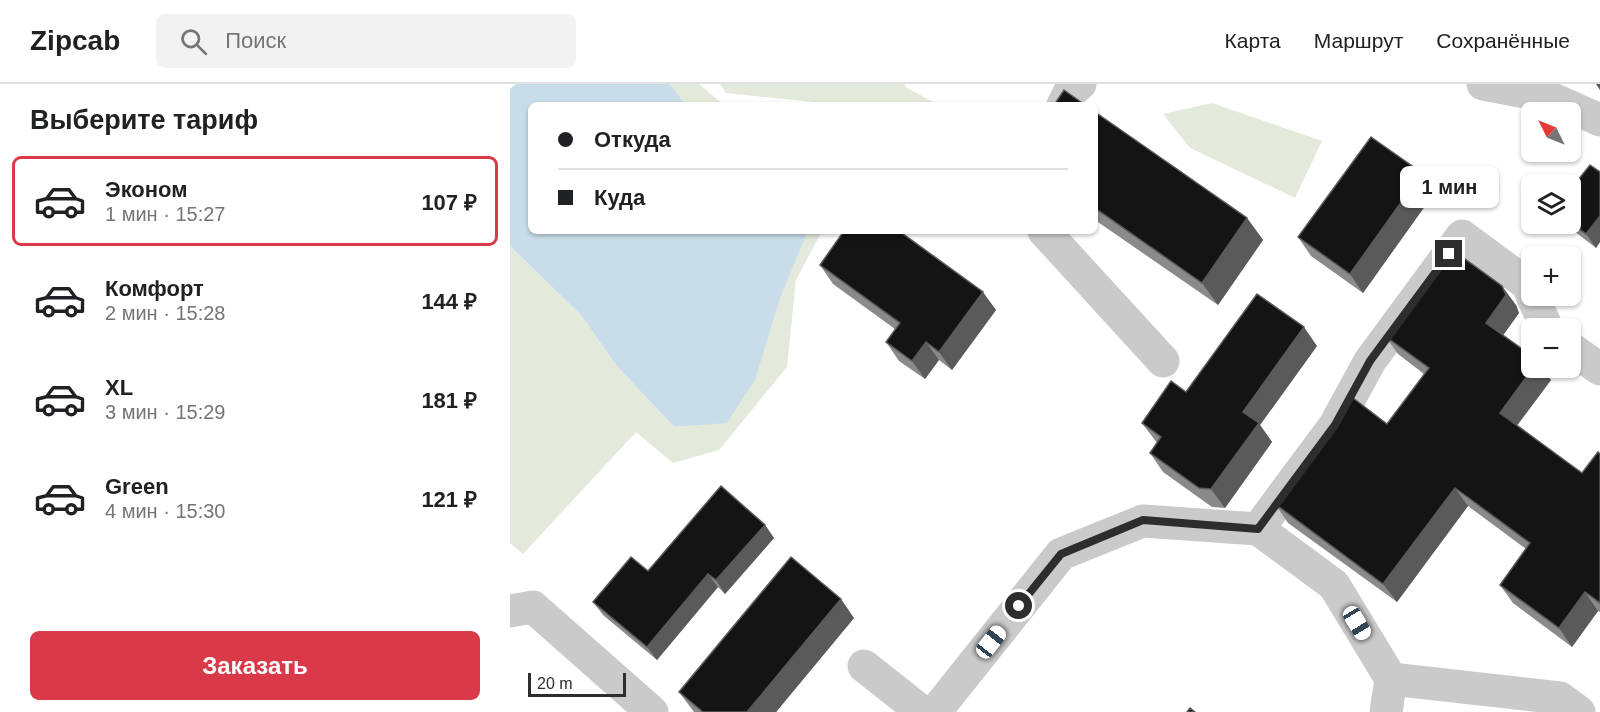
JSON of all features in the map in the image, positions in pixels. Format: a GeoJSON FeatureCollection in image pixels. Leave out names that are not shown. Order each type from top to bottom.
{"type":"FeatureCollection","features":[{"type":"Feature","properties":{"kind":"street"},"geometry":{"type":"LineString","coordinates":[[1064,102],[1069,93],[1080,84]]}},
{"type":"Feature","properties":{"kind":"street"},"geometry":{"type":"LineString","coordinates":[[1484,84],[1546,96],[1600,120]]}},
{"type":"Feature","properties":{"kind":"street"},"geometry":{"type":"LineString","coordinates":[[1047,234],[1162,361]]}},
{"type":"Feature","properties":{"kind":"street"},"geometry":{"type":"LineString","coordinates":[[1258,529],[1335,425],[1370,361],[1462,236],[1521,280]]}},
{"type":"Feature","properties":{"kind":"street"},"geometry":{"type":"LineString","coordinates":[[1581,356],[1600,369]]}},
{"type":"Feature","properties":{"kind":"street"},"geometry":{"type":"LineString","coordinates":[[935,712],[1061,554],[1143,520],[1258,529],[1334,585],[1391,679],[1386,712]]}},
{"type":"Feature","properties":{"kind":"street"},"geometry":{"type":"LineString","coordinates":[[510,611],[533,607],[652,712]]}},
{"type":"Feature","properties":{"kind":"street"},"geometry":{"type":"LineString","coordinates":[[864,666],[922,712]]}},
{"type":"Feature","properties":{"kind":"street"},"geometry":{"type":"LineString","coordinates":[[1391,679],[1560,698],[1579,712]]}},
{"type":"Feature","properties":{"kind":"green space"},"geometry":{"type":"Polygon","coordinates":[[[670,84],[699,84],[720,102],[684,102],[670,84]]]}},
{"type":"Feature","properties":{"kind":"green space"},"geometry":{"type":"Polygon","coordinates":[[[720,84],[904,84],[907,88],[933,102],[813,102],[726,93],[720,84]]]}},
{"type":"Feature","properties":{"kind":"green space"},"geometry":{"type":"Polygon","coordinates":[[[1212,103],[1322,141],[1295,198],[1190,148],[1163,114],[1212,103]]]}},
{"type":"Feature","properties":{"kind":"green space"},"geometry":{"type":"Polygon","coordinates":[[[807,234],[820,234],[796,280],[787,367],[719,450],[673,463],[636,432],[523,554],[510,543],[510,246],[581,315],[616,365],[674,427],[727,422],[807,234]]]}},
{"type":"Feature","properties":{"kind":"water"},"geometry":{"type":"Polygon","coordinates":[[[516,84],[670,84],[684,102],[528,102],[528,234],[807,234],[780,298],[755,380],[727,423],[674,427],[616,365],[581,315],[510,246],[510,89],[516,84]]]}},
{"type":"Feature","properties":{"kind":"building"},"geometry":{"type":"Polygon","coordinates":[[[1064,90],[1081,102],[1056,102],[1064,90]]]}},
{"type":"Feature","properties":{"kind":"building"},"geometry":{"type":"Polygon","coordinates":[[[1098,114],[1247,218],[1202,283],[1098,210],[1098,114]]]}},
{"type":"Feature","properties":{"kind":"building"},"geometry":{"type":"Polygon","coordinates":[[[1371,137],[1422,173],[1350,274],[1298,237],[1371,137]]]}},
{"type":"Feature","properties":{"kind":"building"},"geometry":{"type":"Polygon","coordinates":[[[1590,165],[1600,172],[1600,216],[1586,234],[1581,230],[1581,176],[1590,165]]]}},
{"type":"Feature","properties":{"kind":"building"},"geometry":{"type":"Polygon","coordinates":[[[842,234],[903,234],[983,292],[939,352],[926,342],[912,361],[886,342],[900,323],[820,265],[842,234]]]}},
{"type":"Feature","properties":{"kind":"building"},"geometry":{"type":"Polygon","coordinates":[[[1450,248],[1502,286],[1506,295],[1486,323],[1521,348],[1521,378],[1526,378],[1500,413],[1582,473],[1598,452],[1600,454],[1600,603],[1585,592],[1559,628],[1500,585],[1530,543],[1455,488],[1383,584],[1275,504],[1353,398],[1387,424],[1429,368],[1385,336],[1450,248]]]}},
{"type":"Feature","properties":{"kind":"building"},"geometry":{"type":"Polygon","coordinates":[[[1257,294],[1304,327],[1243,412],[1259,423],[1211,489],[1199,488],[1150,453],[1161,437],[1142,423],[1171,381],[1186,392],[1257,294]]]}},
{"type":"Feature","properties":{"kind":"building"},"geometry":{"type":"Polygon","coordinates":[[[721,486],[765,525],[716,580],[708,574],[647,647],[593,602],[631,557],[648,571],[721,486]]]}},
{"type":"Feature","properties":{"kind":"building"},"geometry":{"type":"Polygon","coordinates":[[[791,557],[841,599],[747,712],[703,712],[679,692],[791,557]]]}},
{"type":"Feature","properties":{"kind":"route"},"geometry":{"type":"LineString","coordinates":[[1019,606],[1061,554],[1143,520],[1258,529],[1335,425],[1370,361],[1449,254]]}}]}
